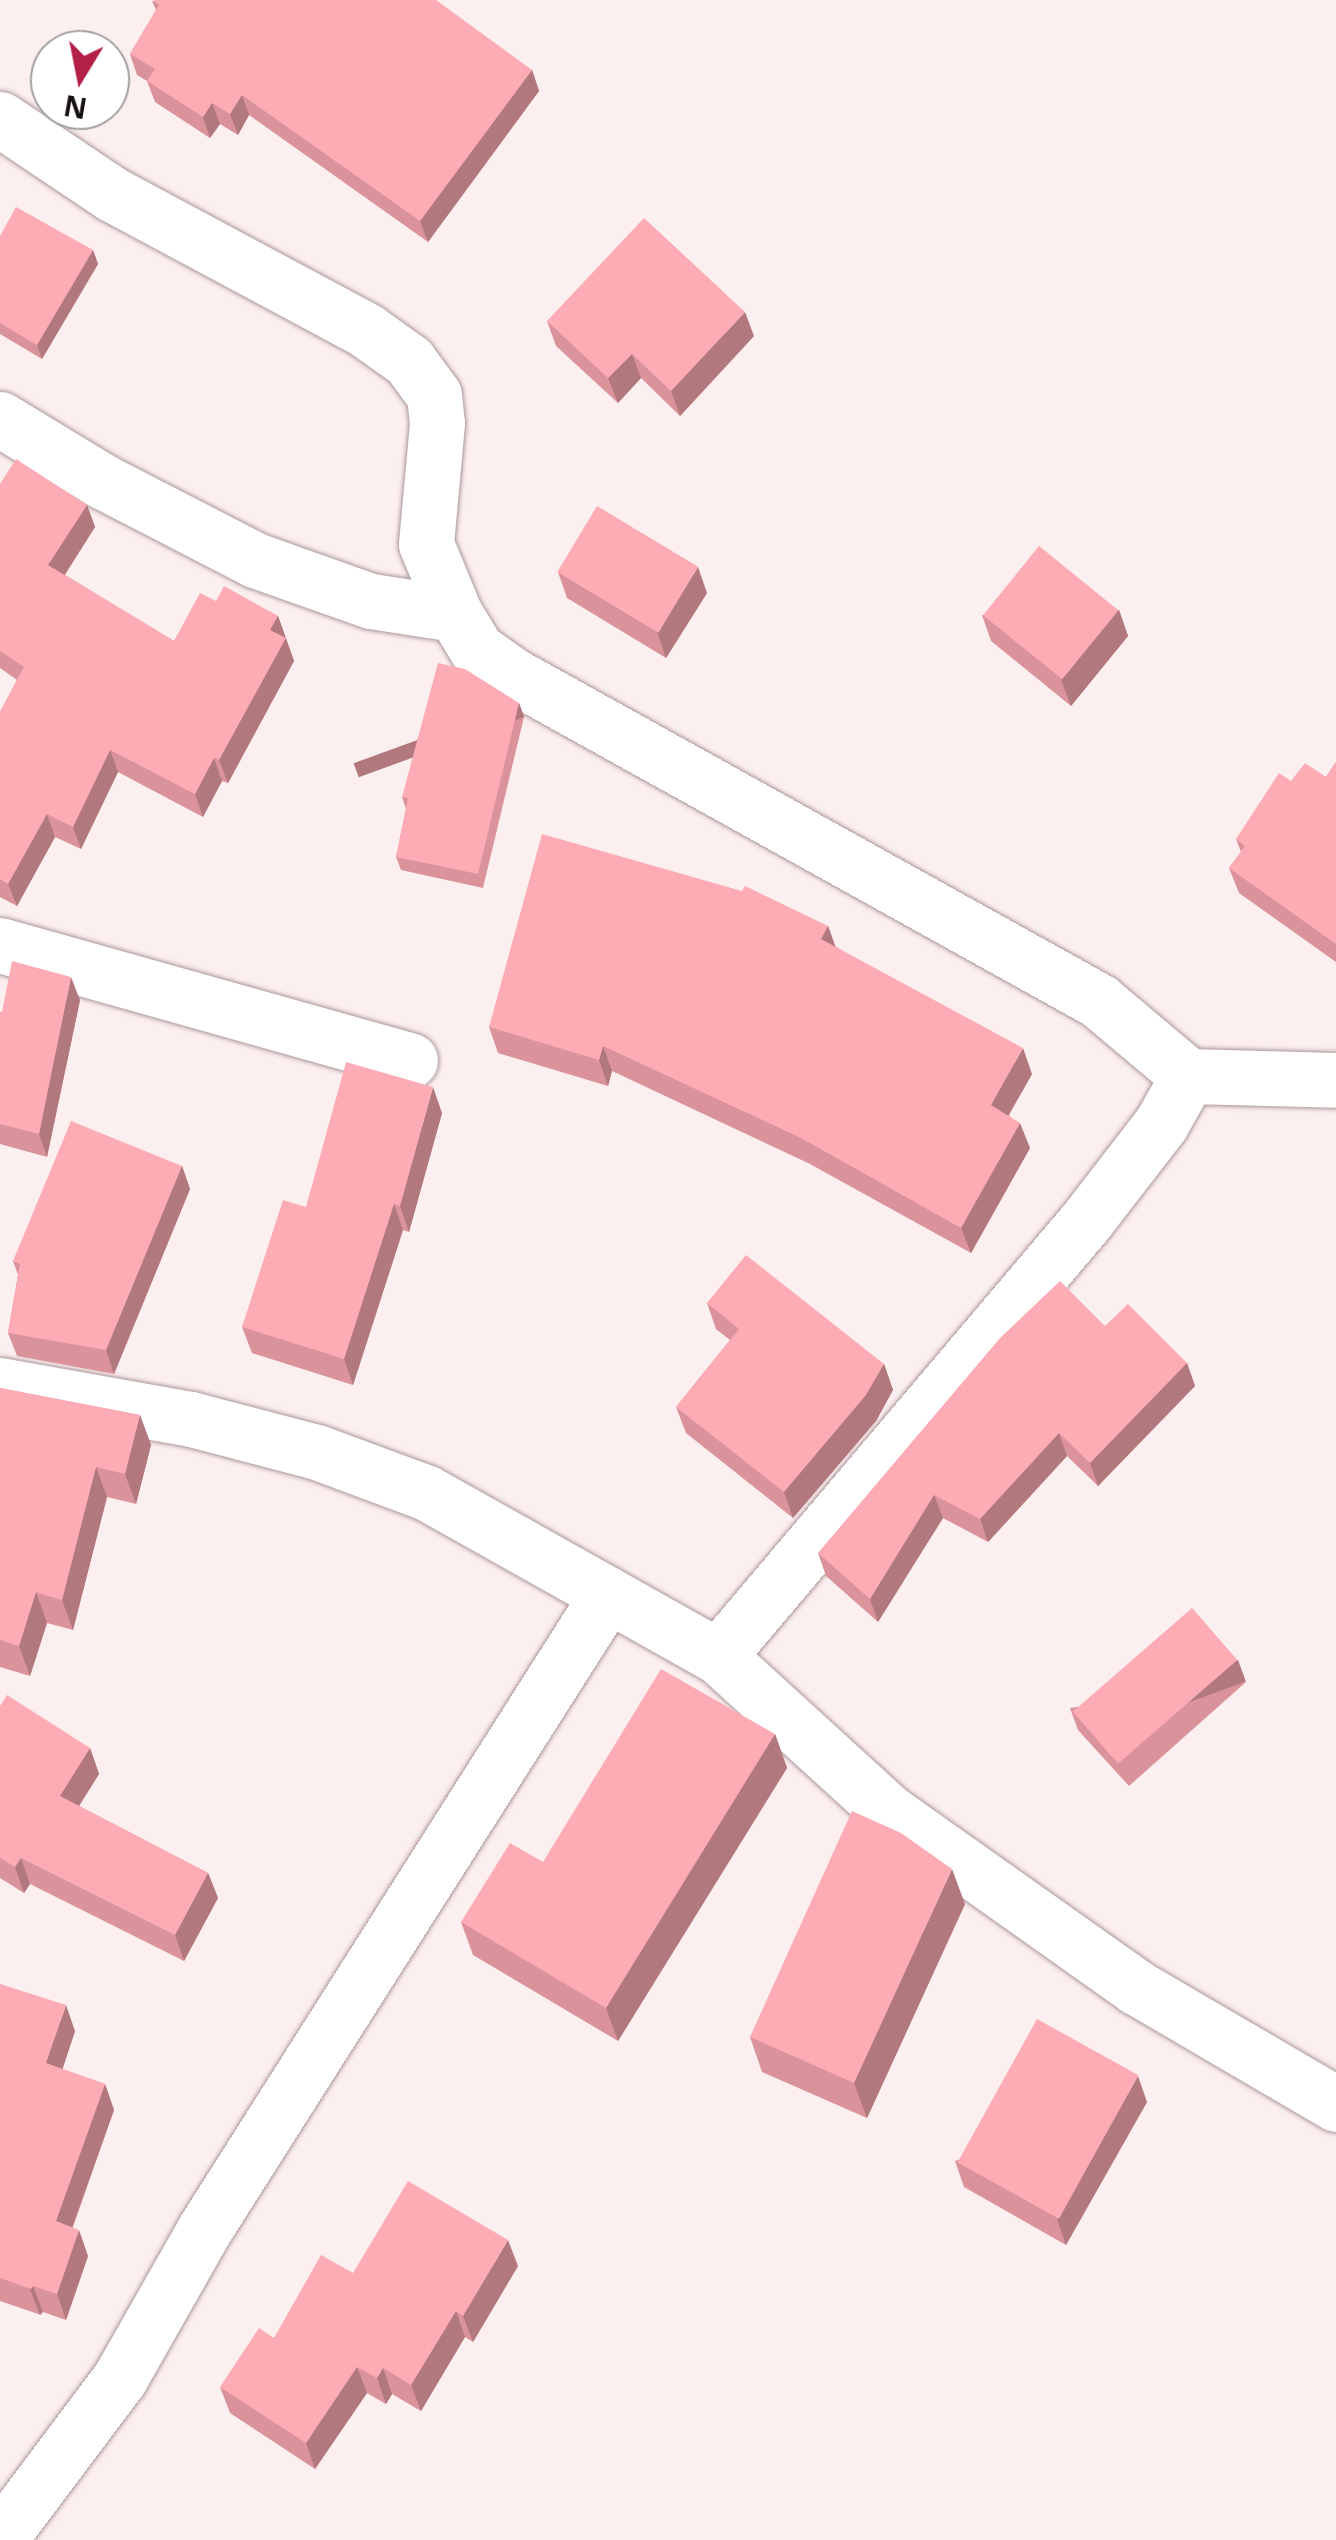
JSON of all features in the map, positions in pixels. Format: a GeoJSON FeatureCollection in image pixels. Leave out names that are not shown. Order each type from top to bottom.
{"type":"FeatureCollection","features":[{"type":"Feature","properties":{"kind":"street"},"geometry":{"type":"LineString","coordinates":[[0,119],[112,194],[367,331],[409,361],[434,395],[436,423],[426,544],[454,614],[477,650],[514,676],[1099,1002],[1188,1076],[1336,1080]]}},
{"type":"Feature","properties":{"kind":"street"},"geometry":{"type":"LineString","coordinates":[[0,419],[102,481],[255,560],[371,601],[454,614]]}},
{"type":"Feature","properties":{"kind":"street"},"geometry":{"type":"LineString","coordinates":[[0,945],[410,1060]]}},
{"type":"Feature","properties":{"kind":"street"},"geometry":{"type":"LineString","coordinates":[[718,1656],[1105,1197],[1161,1124],[1188,1076]]}},
{"type":"Feature","properties":{"kind":"street"},"geometry":{"type":"LineString","coordinates":[[0,1385],[191,1420],[317,1452],[427,1492],[718,1656],[889,1812],[1136,1987],[1336,2104]]}},
{"type":"Feature","properties":{"kind":"street"},"geometry":{"type":"LineString","coordinates":[[0,2538],[120,2378],[204,2230],[608,1594]]}},
{"type":"Feature","properties":{"kind":"building"},"geometry":{"type":"Polygon","coordinates":[[[153,0],[436,0],[532,70],[420,221],[242,95],[230,114],[212,103],[203,117],[147,81],[155,69],[130,54],[159,5],[153,0]]]}},
{"type":"Feature","properties":{"kind":"building"},"geometry":{"type":"Polygon","coordinates":[[[16,207],[93,250],[37,345],[0,323],[0,236],[16,207]]]}},
{"type":"Feature","properties":{"kind":"building"},"geometry":{"type":"Polygon","coordinates":[[[644,218],[745,312],[671,391],[632,354],[608,378],[547,321],[644,218]]]}},
{"type":"Feature","properties":{"kind":"building"},"geometry":{"type":"Polygon","coordinates":[[[16,459],[87,505],[48,565],[174,641],[200,593],[216,601],[224,586],[278,616],[270,630],[286,638],[219,760],[214,758],[195,794],[110,750],[73,827],[47,814],[8,884],[0,879],[0,712],[24,667],[0,651],[0,484],[16,459]]]}},
{"type":"Feature","properties":{"kind":"building"},"geometry":{"type":"Polygon","coordinates":[[[597,506],[698,567],[658,633],[557,572],[597,506]]]}},
{"type":"Feature","properties":{"kind":"building"},"geometry":{"type":"Polygon","coordinates":[[[1039,546],[1118,610],[1062,679],[983,615],[1039,546]]]}},
{"type":"Feature","properties":{"kind":"building"},"geometry":{"type":"Polygon","coordinates":[[[438,663],[465,669],[519,703],[478,874],[396,857],[408,798],[402,797],[438,663]]]}},
{"type":"Feature","properties":{"kind":"building"},"geometry":{"type":"Polygon","coordinates":[[[1336,762],[1336,944],[1229,868],[1245,846],[1236,839],[1279,773],[1291,781],[1305,763],[1326,777],[1336,762]]]}},
{"type":"Feature","properties":{"kind":"building"},"geometry":{"type":"Polygon","coordinates":[[[542,834],[742,891],[745,886],[828,926],[821,939],[1023,1048],[991,1105],[1020,1123],[961,1228],[801,1138],[603,1046],[599,1060],[489,1027],[542,834]]]}},
{"type":"Feature","properties":{"kind":"building"},"geometry":{"type":"Polygon","coordinates":[[[12,961],[71,977],[39,1134],[0,1124],[0,1012],[12,961]]]}},
{"type":"Feature","properties":{"kind":"building"},"geometry":{"type":"Polygon","coordinates":[[[346,1062],[433,1087],[400,1206],[394,1204],[344,1359],[242,1327],[283,1200],[306,1207],[346,1062]]]}},
{"type":"Feature","properties":{"kind":"building"},"geometry":{"type":"Polygon","coordinates":[[[71,1121],[182,1166],[106,1350],[8,1333],[20,1264],[13,1261],[71,1121]]]}},
{"type":"Feature","properties":{"kind":"building"},"geometry":{"type":"Polygon","coordinates":[[[746,1255],[884,1364],[866,1395],[784,1492],[676,1407],[739,1329],[707,1303],[746,1255]]]}},
{"type":"Feature","properties":{"kind":"building"},"geometry":{"type":"Polygon","coordinates":[[[1060,1281],[1105,1326],[1128,1304],[1187,1363],[1090,1463],[1059,1433],[980,1519],[934,1495],[870,1599],[818,1553],[1000,1338],[1060,1281]]]}},
{"type":"Feature","properties":{"kind":"building"},"geometry":{"type":"Polygon","coordinates":[[[0,1388],[140,1415],[125,1474],[96,1467],[62,1600],[36,1592],[19,1646],[0,1640],[0,1388]]]}},
{"type":"Feature","properties":{"kind":"building"},"geometry":{"type":"Polygon","coordinates":[[[1192,1608],[1237,1660],[1118,1764],[1073,1712],[1192,1608]]]}},
{"type":"Feature","properties":{"kind":"building"},"geometry":{"type":"Polygon","coordinates":[[[661,1669],[775,1734],[606,2008],[461,1922],[510,1843],[543,1862],[661,1669]]]}},
{"type":"Feature","properties":{"kind":"building"},"geometry":{"type":"Polygon","coordinates":[[[7,1695],[90,1748],[60,1796],[208,1873],[175,1935],[21,1858],[15,1867],[0,1858],[0,1706],[7,1695]]]}},
{"type":"Feature","properties":{"kind":"building"},"geometry":{"type":"Polygon","coordinates":[[[852,1811],[901,1833],[952,1869],[854,2083],[750,2037],[852,1811]]]}},
{"type":"Feature","properties":{"kind":"building"},"geometry":{"type":"Polygon","coordinates":[[[0,1984],[66,2005],[46,2063],[105,2084],[56,2221],[79,2230],[57,2294],[0,2278],[0,1984]]]}},
{"type":"Feature","properties":{"kind":"building"},"geometry":{"type":"Polygon","coordinates":[[[1037,2019],[1138,2075],[1059,2219],[957,2162],[1037,2019]]]}},
{"type":"Feature","properties":{"kind":"building"},"geometry":{"type":"Polygon","coordinates":[[[408,2181],[508,2240],[463,2316],[456,2311],[411,2385],[383,2368],[377,2378],[357,2367],[306,2443],[220,2387],[259,2328],[274,2338],[321,2255],[353,2273],[408,2181]]]}}]}
